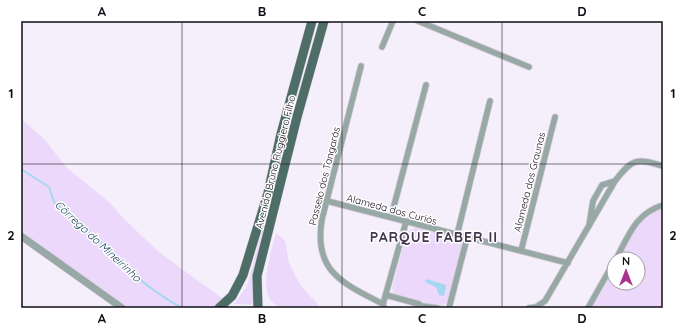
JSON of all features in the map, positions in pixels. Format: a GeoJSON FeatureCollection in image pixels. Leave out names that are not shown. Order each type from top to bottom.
{"type":"FeatureCollection","features":[{"type":"Feature","properties":{"kind":"main road","name":"Avenida Bruno Ruggiero Filho"},"geometry":{"type":"LineString","coordinates":[[219,308],[232,296],[240,282],[268,193],[281,134],[312,21]]}},
{"type":"Feature","properties":{"kind":"main road","name":"Avenida Bruno Ruggiero Filho"},"geometry":{"type":"LineString","coordinates":[[258,308],[258,276],[297,117],[324,22]]}},
{"type":"Feature","properties":{"kind":"main road"},"geometry":{"type":"LineString","coordinates":[[268,193],[279,195]]}},
{"type":"Feature","properties":{"kind":"street"},"geometry":{"type":"LineString","coordinates":[[382,47],[393,21]]}},
{"type":"Feature","properties":{"kind":"street"},"geometry":{"type":"LineString","coordinates":[[418,21],[529,67]]}},
{"type":"Feature","properties":{"kind":"street","name":"Passeio dos Tangarás"},"geometry":{"type":"LineString","coordinates":[[361,66],[319,237],[321,253],[327,266],[344,282],[384,306]]}},
{"type":"Feature","properties":{"kind":"street"},"geometry":{"type":"LineString","coordinates":[[392,217],[426,85]]}},
{"type":"Feature","properties":{"kind":"street"},"geometry":{"type":"LineString","coordinates":[[457,235],[490,101]]}},
{"type":"Feature","properties":{"kind":"street","name":"Alameda dos Graunas"},"geometry":{"type":"LineString","coordinates":[[521,251],[555,117]]}},
{"type":"Feature","properties":{"kind":"street"},"geometry":{"type":"LineString","coordinates":[[529,308],[536,307],[545,301],[589,228],[615,180],[627,165],[636,160],[644,160],[663,166]]}},
{"type":"Feature","properties":{"kind":"street"},"geometry":{"type":"LineString","coordinates":[[589,228],[593,201],[602,185],[615,180]]}},
{"type":"Feature","properties":{"kind":"street","name":"Alameda dos Curiós"},"geometry":{"type":"LineString","coordinates":[[327,201],[568,263]]}},
{"type":"Feature","properties":{"kind":"street"},"geometry":{"type":"LineString","coordinates":[[620,251],[637,221],[648,210],[663,205]]}},
{"type":"Feature","properties":{"kind":"street"},"geometry":{"type":"LineString","coordinates":[[384,306],[406,222]]}},
{"type":"Feature","properties":{"kind":"street"},"geometry":{"type":"LineString","coordinates":[[21,236],[122,308]]}},
{"type":"Feature","properties":{"kind":"street"},"geometry":{"type":"LineString","coordinates":[[449,308],[467,238]]}},
{"type":"Feature","properties":{"kind":"street"},"geometry":{"type":"LineString","coordinates":[[588,308],[606,276]]}},
{"type":"Feature","properties":{"kind":"street"},"geometry":{"type":"LineString","coordinates":[[386,295],[423,307],[437,308]]}},
{"type":"Feature","properties":{"kind":"shaded area"},"geometry":{"type":"Polygon","coordinates":[[[21,119],[44,139],[67,168],[110,203],[124,219],[160,253],[226,301],[219,308],[122,308],[21,236],[21,119]]]}},
{"type":"Feature","properties":{"kind":"shaded area"},"geometry":{"type":"Polygon","coordinates":[[[271,198],[273,198],[256,305],[234,304],[247,286],[271,198]]]}},
{"type":"Feature","properties":{"kind":"shaded area"},"geometry":{"type":"Polygon","coordinates":[[[663,208],[663,308],[592,308],[606,284],[606,291],[646,291],[646,251],[624,251],[642,222],[663,208]]]}},
{"type":"Feature","properties":{"kind":"shaded area"},"geometry":{"type":"Polygon","coordinates":[[[416,227],[457,238],[462,245],[448,302],[441,307],[394,296],[392,288],[407,232],[416,227]]]}},
{"type":"Feature","properties":{"kind":"shaded area"},"geometry":{"type":"Polygon","coordinates":[[[276,233],[285,241],[289,263],[297,279],[305,291],[317,303],[319,308],[288,308],[278,306],[271,301],[267,293],[266,283],[269,261],[276,233]]]}},
{"type":"Feature","properties":{"kind":"water"},"geometry":{"type":"Polygon","coordinates":[[[426,279],[446,285],[444,296],[439,295],[436,287],[425,282],[426,279]]]}},
{"type":"Feature","properties":{"kind":"waterway","name":"Córrego do Mineirinho"},"geometry":{"type":"LineString","coordinates":[[21,169],[49,187],[54,202],[109,251],[114,253],[123,266],[166,299],[182,308]]}},
{"type":"Feature","properties":{"kind":"district","name":"PARQUE FABER II"},"geometry":{"type":"Point","coordinates":[434,237]}}]}
